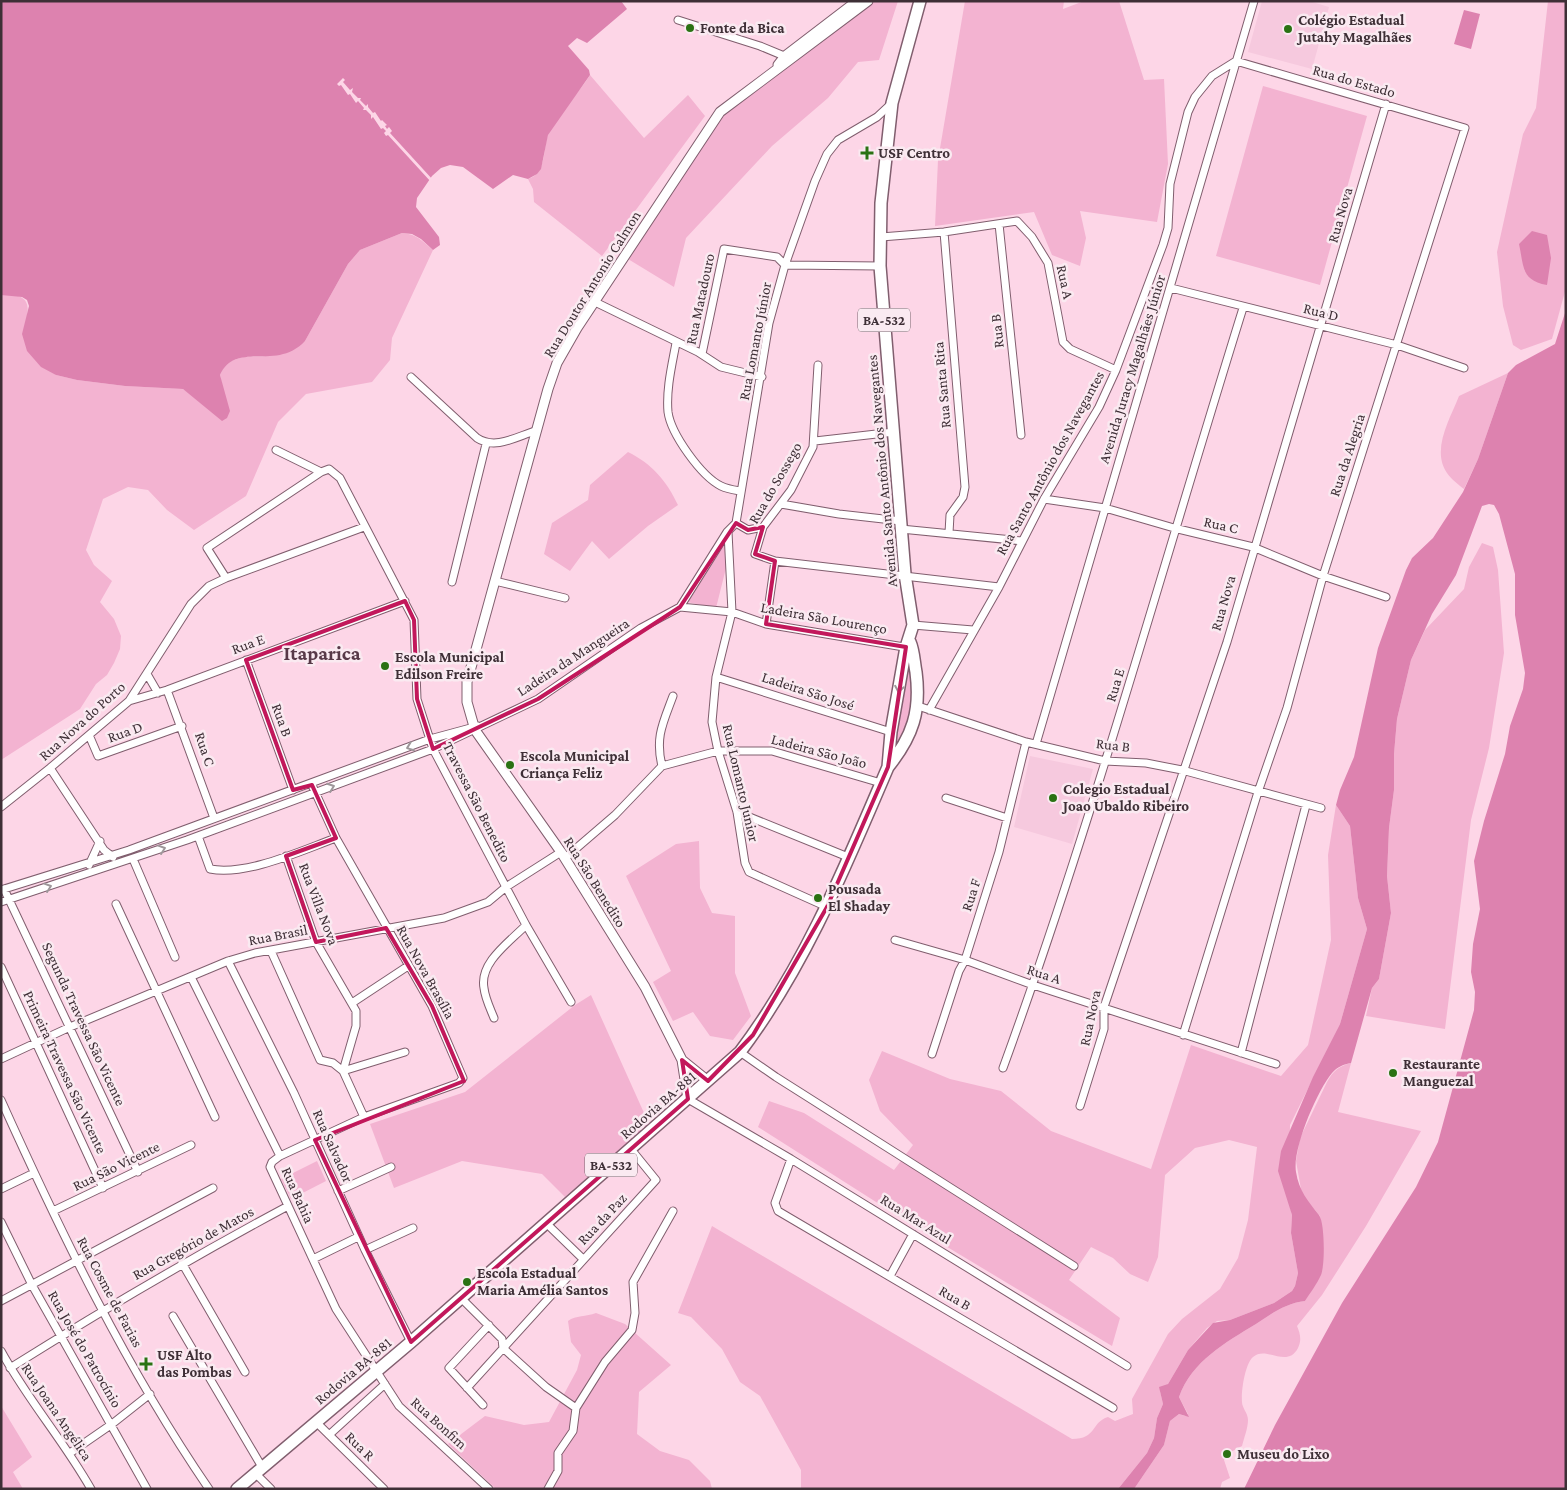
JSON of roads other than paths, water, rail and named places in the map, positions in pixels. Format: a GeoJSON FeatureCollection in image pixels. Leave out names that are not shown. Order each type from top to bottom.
{"type":"FeatureCollection","features":[{"type":"Feature","properties":{"kind":"main road","name":"Avenida Santo Antônio dos Navegantes"},"geometry":{"type":"LineString","coordinates":[[888,766],[891,732],[913,625],[905,574],[880,266],[881,203],[892,103],[920,1]]}},
{"type":"Feature","properties":{"kind":"main road","name":"Avenida Santo Antônio dos Navegantes"},"geometry":{"type":"LineString","coordinates":[[910,646],[918,706]]}},
{"type":"Feature","properties":{"kind":"main road","name":"BA-532"},"geometry":{"type":"LineString","coordinates":[[888,766],[905,742],[914,724],[918,706]]}},
{"type":"Feature","properties":{"kind":"main road","name":"Rodovia BA-881"},"geometry":{"type":"LineString","coordinates":[[237,1489],[411,1342],[740,1052],[780,993],[827,907],[888,766]]}},
{"type":"Feature","properties":{"kind":"street","name":"Rua Doutor Antonio Calmon"},"geometry":{"type":"LineString","coordinates":[[476,728],[467,702],[468,682],[535,431],[557,363],[594,302],[720,112],[773,71],[857,1]]}},
{"type":"Feature","properties":{"kind":"street","name":"Rua Doutor Antonio Calmon"},"geometry":{"type":"LineString","coordinates":[[789,58],[868,1]]}},
{"type":"Feature","properties":{"kind":"street","name":"Avenida Juracy Magalhães Júnior"},"geometry":{"type":"LineString","coordinates":[[1036,744],[1254,1]]}},
{"type":"Feature","properties":{"kind":"street"},"geometry":{"type":"LineString","coordinates":[[678,20],[789,58]]}},
{"type":"Feature","properties":{"kind":"street","name":"Rua do Estado"},"geometry":{"type":"LineString","coordinates":[[1236,61],[1465,128]]}},
{"type":"Feature","properties":{"kind":"street","name":"Rua Santo Antônio dos Navegantes"},"geometry":{"type":"LineString","coordinates":[[929,710],[999,587],[1044,499],[1099,407],[1116,370],[1165,236],[1170,184],[1186,118],[1195,97],[1212,76],[1236,61]]}},
{"type":"Feature","properties":{"kind":"street","name":"Rua Lomanto Júnior"},"geometry":{"type":"LineString","coordinates":[[736,523],[770,323],[785,265],[827,154],[838,140],[877,118],[892,103]]}},
{"type":"Feature","properties":{"kind":"street","name":"Rua Nova"},"geometry":{"type":"LineString","coordinates":[[1080,1106],[1104,1029],[1104,1007],[1182,770],[1227,642],[1254,547],[1322,327],[1386,104]]}},
{"type":"Feature","properties":{"kind":"street","name":"Rua da Alegria"},"geometry":{"type":"LineString","coordinates":[[1258,792],[1287,708],[1323,576],[1465,128]]}},
{"type":"Feature","properties":{"kind":"street","name":"Rua A"},"geometry":{"type":"LineString","coordinates":[[881,237],[944,232],[1017,220],[1032,237],[1050,270],[1063,342],[1070,349],[1116,370]]}},
{"type":"Feature","properties":{"kind":"street","name":"Rua B"},"geometry":{"type":"LineString","coordinates":[[998,224],[1021,435]]}},
{"type":"Feature","properties":{"kind":"street","name":"Rua Santa Rita"},"geometry":{"type":"LineString","coordinates":[[944,232],[965,487],[962,497],[950,515],[949,533]]}},
{"type":"Feature","properties":{"kind":"street","name":"Rua Matadouro"},"geometry":{"type":"LineString","coordinates":[[702,354],[724,249],[777,257],[785,265]]}},
{"type":"Feature","properties":{"kind":"street"},"geometry":{"type":"LineString","coordinates":[[785,265],[880,266]]}},
{"type":"Feature","properties":{"kind":"street","name":"Rua D"},"geometry":{"type":"LineString","coordinates":[[1171,288],[1243,308],[1397,345],[1464,368]]}},
{"type":"Feature","properties":{"kind":"street"},"geometry":{"type":"LineString","coordinates":[[594,302],[702,354],[725,368],[762,377]]}},
{"type":"Feature","properties":{"kind":"street","name":"Rua E"},"geometry":{"type":"LineString","coordinates":[[1003,1068],[1033,985],[1131,683],[1174,528],[1243,308]]}},
{"type":"Feature","properties":{"kind":"street"},"geometry":{"type":"LineString","coordinates":[[676,343],[669,386],[668,412],[672,428],[706,474],[721,486],[740,491]]}},
{"type":"Feature","properties":{"kind":"street","name":"Rua do Sossego"},"geometry":{"type":"LineString","coordinates":[[775,561],[755,554],[763,527],[781,504],[804,467],[815,441],[818,365]]}},
{"type":"Feature","properties":{"kind":"street"},"geometry":{"type":"LineString","coordinates":[[411,377],[477,438],[486,444],[500,443],[535,431]]}},
{"type":"Feature","properties":{"kind":"street"},"geometry":{"type":"LineString","coordinates":[[815,441],[894,432]]}},
{"type":"Feature","properties":{"kind":"street"},"geometry":{"type":"LineString","coordinates":[[452,582],[486,444]]}},
{"type":"Feature","properties":{"kind":"street","name":"Travessa São Benedito"},"geometry":{"type":"LineString","coordinates":[[276,450],[321,472],[329,469],[340,478],[414,620],[417,699],[433,749],[526,925],[571,1002]]}},
{"type":"Feature","properties":{"kind":"street"},"geometry":{"type":"LineString","coordinates":[[226,578],[207,548],[321,472]]}},
{"type":"Feature","properties":{"kind":"street","name":"Rua C"},"geometry":{"type":"LineString","coordinates":[[1044,499],[1105,508],[1174,528],[1254,547],[1323,576],[1386,597]]}},
{"type":"Feature","properties":{"kind":"street"},"geometry":{"type":"LineString","coordinates":[[781,504],[949,533],[1022,541]]}},
{"type":"Feature","properties":{"kind":"street"},"geometry":{"type":"LineString","coordinates":[[680,607],[728,532],[736,523],[748,530],[763,527]]}},
{"type":"Feature","properties":{"kind":"street","name":"Rua Nova do Porto"},"geometry":{"type":"LineString","coordinates":[[1,807],[129,701],[148,674],[170,634],[191,604],[209,586],[364,527]]}},
{"type":"Feature","properties":{"kind":"street","name":"Rua Lomanto Junior"},"geometry":{"type":"LineString","coordinates":[[728,532],[732,612],[716,677],[712,722],[718,751],[737,812],[745,863],[749,872],[827,907]]}},
{"type":"Feature","properties":{"kind":"street"},"geometry":{"type":"LineString","coordinates":[[766,624],[775,561],[905,574],[999,587]]}},
{"type":"Feature","properties":{"kind":"street"},"geometry":{"type":"LineString","coordinates":[[495,581],[565,598]]}},
{"type":"Feature","properties":{"kind":"street","name":"Rua E"},"geometry":{"type":"LineString","coordinates":[[129,701],[168,690],[405,601]]}},
{"type":"Feature","properties":{"kind":"street","name":"Ladeira São Lourenço"},"geometry":{"type":"LineString","coordinates":[[680,607],[732,612],[766,624],[910,646]]}},
{"type":"Feature","properties":{"kind":"street","name":"Ladeira da Mangueira"},"geometry":{"type":"LineString","coordinates":[[476,728],[538,699],[641,628],[680,607]]}},
{"type":"Feature","properties":{"kind":"street"},"geometry":{"type":"LineString","coordinates":[[913,625],[973,630]]}},
{"type":"Feature","properties":{"kind":"street","name":"Rua B"},"geometry":{"type":"LineString","coordinates":[[246,660],[293,790]]}},
{"type":"Feature","properties":{"kind":"street"},"geometry":{"type":"LineString","coordinates":[[148,674],[158,693]]}},
{"type":"Feature","properties":{"kind":"street","name":"Ladeira São José"},"geometry":{"type":"LineString","coordinates":[[716,677],[891,732]]}},
{"type":"Feature","properties":{"kind":"street","name":"Rua C"},"geometry":{"type":"LineString","coordinates":[[168,690],[214,818]]}},
{"type":"Feature","properties":{"kind":"street"},"geometry":{"type":"LineString","coordinates":[[662,766],[658,751],[659,733],[673,696]]}},
{"type":"Feature","properties":{"kind":"street","name":"Rua B"},"geometry":{"type":"LineString","coordinates":[[918,706],[1026,742],[1105,761],[1146,763],[1182,770],[1321,808]]}},
{"type":"Feature","properties":{"kind":"street","name":"Rua D"},"geometry":{"type":"LineString","coordinates":[[89,735],[98,756],[182,726]]}},
{"type":"Feature","properties":{"kind":"street"},"geometry":{"type":"LineString","coordinates":[[2,889],[112,856],[430,739],[476,728]]}},
{"type":"Feature","properties":{"kind":"street"},"geometry":{"type":"LineString","coordinates":[[5,901],[133,859],[253,816],[433,749],[476,728]]}},
{"type":"Feature","properties":{"kind":"street","name":"Rua São Benedito"},"geometry":{"type":"LineString","coordinates":[[476,728],[563,855],[645,987],[682,1060],[688,1099]]}},
{"type":"Feature","properties":{"kind":"street","name":"Rua F"},"geometry":{"type":"LineString","coordinates":[[932,1054],[959,971],[965,960],[999,852],[1026,742]]}},
{"type":"Feature","properties":{"kind":"street","name":"Ladeira São João"},"geometry":{"type":"LineString","coordinates":[[662,766],[718,751],[772,751],[882,783]]}},
{"type":"Feature","properties":{"kind":"street","name":"Rua Brasil"},"geometry":{"type":"LineString","coordinates":[[1,1059],[70,1027],[228,960],[255,953],[444,918],[470,910],[488,902],[506,887],[563,855],[615,815],[662,766]]}},
{"type":"Feature","properties":{"kind":"street"},"geometry":{"type":"LineString","coordinates":[[50,768],[104,850],[112,856],[115,864]]}},
{"type":"Feature","properties":{"kind":"street","name":"Rua Nova Brasília"},"geometry":{"type":"LineString","coordinates":[[280,1156],[364,1117],[459,1083],[463,1078],[432,1006],[336,838],[312,784]]}},
{"type":"Feature","properties":{"kind":"street"},"geometry":{"type":"LineString","coordinates":[[1183,1035],[1258,792]]}},
{"type":"Feature","properties":{"kind":"street"},"geometry":{"type":"LineString","coordinates":[[946,798],[1007,818]]}},
{"type":"Feature","properties":{"kind":"street"},"geometry":{"type":"LineString","coordinates":[[1241,1053],[1306,805]]}},
{"type":"Feature","properties":{"kind":"street"},"geometry":{"type":"LineString","coordinates":[[249,806],[253,816]]}},
{"type":"Feature","properties":{"kind":"street"},"geometry":{"type":"LineString","coordinates":[[737,812],[848,857]]}},
{"type":"Feature","properties":{"kind":"street"},"geometry":{"type":"LineString","coordinates":[[183,830],[187,840]]}},
{"type":"Feature","properties":{"kind":"street"},"geometry":{"type":"LineString","coordinates":[[198,836],[210,869],[231,871],[286,856],[336,838]]}},
{"type":"Feature","properties":{"kind":"street"},"geometry":{"type":"LineString","coordinates":[[91,872],[88,863],[100,842]]}},
{"type":"Feature","properties":{"kind":"street","name":"Rua Villa Nova"},"geometry":{"type":"LineString","coordinates":[[286,856],[316,942],[356,1011],[356,1026],[343,1071]]}},
{"type":"Feature","properties":{"kind":"street"},"geometry":{"type":"LineString","coordinates":[[133,859],[175,956]]}},
{"type":"Feature","properties":{"kind":"street","name":"Segunda Travessa São Vicente"},"geometry":{"type":"LineString","coordinates":[[2,889],[5,901],[70,1027],[138,1172]]}},
{"type":"Feature","properties":{"kind":"street"},"geometry":{"type":"LineString","coordinates":[[116,904],[155,992],[215,1117]]}},
{"type":"Feature","properties":{"kind":"street"},"geometry":{"type":"LineString","coordinates":[[494,1018],[484,988],[485,973],[489,963],[526,925]]}},
{"type":"Feature","properties":{"kind":"street","name":"Rua A"},"geometry":{"type":"LineString","coordinates":[[895,940],[965,960],[1033,985],[1276,1064]]}},
{"type":"Feature","properties":{"kind":"street"},"geometry":{"type":"LineString","coordinates":[[271,951],[320,1060],[333,1063],[343,1071],[364,1117]]}},
{"type":"Feature","properties":{"kind":"street","name":"Rua Salvador"},"geometry":{"type":"LineString","coordinates":[[228,960],[315,1140],[364,1250],[411,1342]]}},
{"type":"Feature","properties":{"kind":"street"},"geometry":{"type":"LineString","coordinates":[[352,1003],[408,966]]}},
{"type":"Feature","properties":{"kind":"street","name":"Primeira Travessa São Vicente"},"geometry":{"type":"LineString","coordinates":[[1,967],[103,1188]]}},
{"type":"Feature","properties":{"kind":"street","name":"Rua Bahia"},"geometry":{"type":"LineString","coordinates":[[191,977],[280,1156],[272,1162],[270,1167],[336,1309],[378,1370]]}},
{"type":"Feature","properties":{"kind":"street"},"geometry":{"type":"LineString","coordinates":[[343,1071],[405,1052]]}},
{"type":"Feature","properties":{"kind":"street"},"geometry":{"type":"LineString","coordinates":[[740,1052],[776,1078],[1074,1266]]}},
{"type":"Feature","properties":{"kind":"street","name":"Rua São Benedito"},"geometry":{"type":"LineString","coordinates":[[682,1060],[708,1081]]}},
{"type":"Feature","properties":{"kind":"street","name":"Rua Mar Azul"},"geometry":{"type":"LineString","coordinates":[[688,1099],[791,1158],[1127,1366]]}},
{"type":"Feature","properties":{"kind":"street","name":"Rua Cosme de Farias"},"geometry":{"type":"LineString","coordinates":[[1,1100],[34,1173],[102,1310],[182,1449],[209,1489]]}},
{"type":"Feature","properties":{"kind":"street","name":"Rua São Vicente"},"geometry":{"type":"LineString","coordinates":[[53,1211],[191,1145]]}},
{"type":"Feature","properties":{"kind":"street","name":"Rua da Paz"},"geometry":{"type":"LineString","coordinates":[[467,1388],[656,1180],[630,1148]]}},
{"type":"Feature","properties":{"kind":"street","name":"Rua B"},"geometry":{"type":"LineString","coordinates":[[791,1158],[775,1203],[776,1208],[782,1214],[1113,1408]]}},
{"type":"Feature","properties":{"kind":"street"},"geometry":{"type":"LineString","coordinates":[[338,1191],[391,1167]]}},
{"type":"Feature","properties":{"kind":"street"},"geometry":{"type":"LineString","coordinates":[[1,1189],[34,1173]]}},
{"type":"Feature","properties":{"kind":"street"},"geometry":{"type":"LineString","coordinates":[[1,1301],[213,1188]]}},
{"type":"Feature","properties":{"kind":"street","name":"Rua Gregório de Matos"},"geometry":{"type":"LineString","coordinates":[[10,1368],[102,1310],[182,1263],[288,1206]]}},
{"type":"Feature","properties":{"kind":"street"},"geometry":{"type":"LineString","coordinates":[[548,1489],[558,1471],[558,1453],[573,1431],[576,1408],[604,1362],[632,1330],[635,1313],[633,1282],[673,1211]]}},
{"type":"Feature","properties":{"kind":"street","name":"Rua José do Patrocínio"},"geometry":{"type":"LineString","coordinates":[[1,1222],[60,1336],[148,1489]]}},
{"type":"Feature","properties":{"kind":"street"},"geometry":{"type":"LineString","coordinates":[[546,1223],[583,1259]]}},
{"type":"Feature","properties":{"kind":"street"},"geometry":{"type":"LineString","coordinates":[[364,1250],[413,1228]]}},
{"type":"Feature","properties":{"kind":"street"},"geometry":{"type":"LineString","coordinates":[[890,1276],[913,1234]]}},
{"type":"Feature","properties":{"kind":"street"},"geometry":{"type":"LineString","coordinates":[[313,1259],[358,1237]]}},
{"type":"Feature","properties":{"kind":"street"},"geometry":{"type":"LineString","coordinates":[[182,1263],[245,1372]]}},
{"type":"Feature","properties":{"kind":"street"},"geometry":{"type":"LineString","coordinates":[[460,1298],[502,1339],[503,1348],[546,1387],[576,1408]]}},
{"type":"Feature","properties":{"kind":"street"},"geometry":{"type":"LineString","coordinates":[[173,1316],[258,1470],[271,1489]]}},
{"type":"Feature","properties":{"kind":"street"},"geometry":{"type":"LineString","coordinates":[[483,1405],[449,1369],[488,1326]]}},
{"type":"Feature","properties":{"kind":"street","name":"Rua Joana Angélica"},"geometry":{"type":"LineString","coordinates":[[1,1351],[10,1368],[70,1453],[91,1489]]}},
{"type":"Feature","properties":{"kind":"street","name":"Rua Bonfim"},"geometry":{"type":"LineString","coordinates":[[378,1370],[399,1406],[489,1489]]}},
{"type":"Feature","properties":{"kind":"street"},"geometry":{"type":"LineString","coordinates":[[329,1435],[385,1384]]}},
{"type":"Feature","properties":{"kind":"street"},"geometry":{"type":"LineString","coordinates":[[70,1453],[112,1424],[150,1394]]}},
{"type":"Feature","properties":{"kind":"street","name":"Rua R"},"geometry":{"type":"LineString","coordinates":[[316,1422],[384,1489]]}},
{"type":"Feature","properties":{"kind":"place","name":"Fonte da Bica"},"geometry":{"type":"Point","coordinates":[690,28]}},
{"type":"Feature","properties":{"kind":"place","name":"Colégio Estadual Jutahy Magalhães"},"geometry":{"type":"Point","coordinates":[1288,29]}},
{"type":"Feature","properties":{"kind":"place","name":"USF Centro"},"geometry":{"type":"Point","coordinates":[867,153]}},
{"type":"Feature","properties":{"kind":"place","name":"Escola Municipal Edilson Freire"},"geometry":{"type":"Point","coordinates":[385,666]}},
{"type":"Feature","properties":{"kind":"place","name":"Escola Municipal Criança Feliz"},"geometry":{"type":"Point","coordinates":[510,765]}},
{"type":"Feature","properties":{"kind":"place","name":"Colegio Estadual Joao Ubaldo Ribeiro"},"geometry":{"type":"Point","coordinates":[1053,798]}},
{"type":"Feature","properties":{"kind":"place","name":"Pousada El Shaday"},"geometry":{"type":"Point","coordinates":[818,898]}},
{"type":"Feature","properties":{"kind":"place","name":"Restaurante Manguezal"},"geometry":{"type":"Point","coordinates":[1393,1073]}},
{"type":"Feature","properties":{"kind":"place","name":"Escola Estadual Maria Amélia Santos"},"geometry":{"type":"Point","coordinates":[467,1282]}},
{"type":"Feature","properties":{"kind":"place","name":"USF Alto das Pombas"},"geometry":{"type":"Point","coordinates":[146,1364]}},
{"type":"Feature","properties":{"kind":"place","name":"Museu do Lixo"},"geometry":{"type":"Point","coordinates":[1227,1454]}},
{"type":"Feature","properties":{"kind":"district","name":"Itaparica"},"geometry":{"type":"Point","coordinates":[322,653]}}]}
